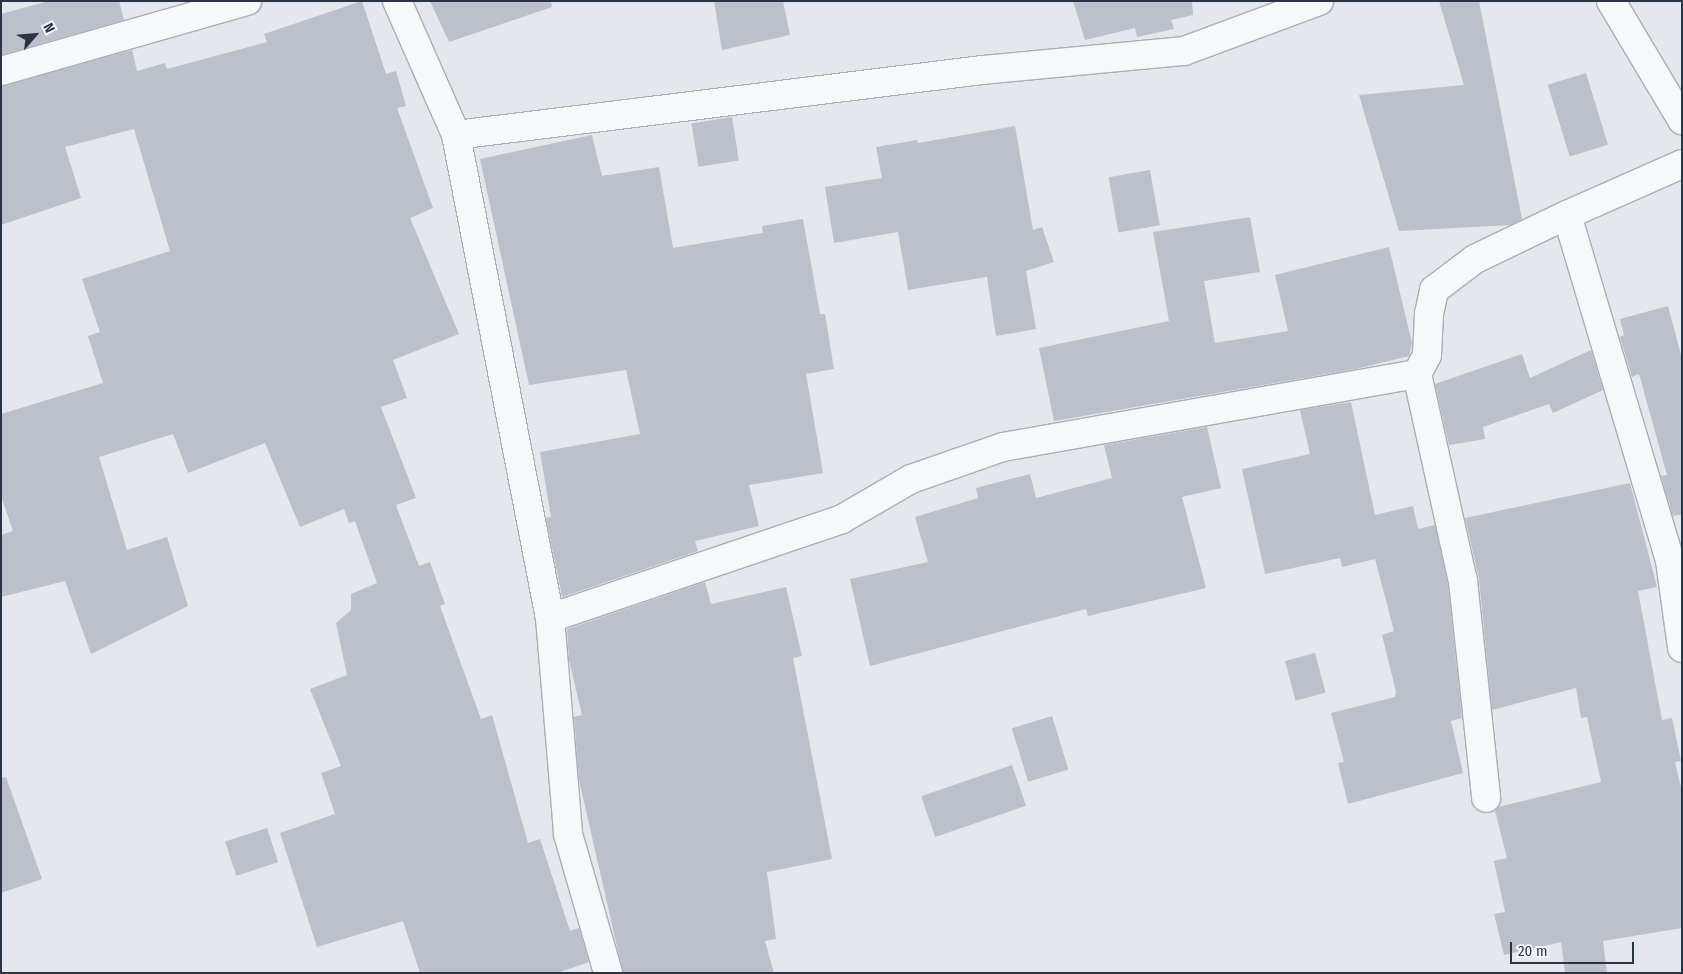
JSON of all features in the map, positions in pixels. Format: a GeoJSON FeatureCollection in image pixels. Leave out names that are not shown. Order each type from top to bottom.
{"type":"FeatureCollection","features":[{"type":"Feature","properties":{"kind":"street"},"geometry":{"type":"LineString","coordinates":[[1,71],[247,1]]}},
{"type":"Feature","properties":{"kind":"street"},"geometry":{"type":"LineString","coordinates":[[396,1],[456,135],[550,618],[568,834],[608,973]]}},
{"type":"Feature","properties":{"kind":"street"},"geometry":{"type":"LineString","coordinates":[[456,135],[972,71],[1184,51],[1319,1]]}},
{"type":"Feature","properties":{"kind":"street"},"geometry":{"type":"LineString","coordinates":[[1611,1],[1682,120]]}},
{"type":"Feature","properties":{"kind":"street"},"geometry":{"type":"LineString","coordinates":[[1486,798],[1463,581],[1417,374],[1427,355],[1429,314],[1434,290],[1475,259],[1682,164]]}},
{"type":"Feature","properties":{"kind":"street"},"geometry":{"type":"LineString","coordinates":[[1567,216],[1670,561],[1682,648]]}},
{"type":"Feature","properties":{"kind":"street"},"geometry":{"type":"LineString","coordinates":[[550,618],[842,519],[910,480],[1003,447],[1417,374]]}},
{"type":"Feature","properties":{"kind":"building"},"geometry":{"type":"Polygon","coordinates":[[[49,1],[119,1],[124,20],[1,55],[1,14],[49,1]]]}},
{"type":"Feature","properties":{"kind":"building"},"geometry":{"type":"Polygon","coordinates":[[[362,1],[386,74],[396,71],[406,106],[397,108],[433,208],[410,218],[459,334],[393,360],[407,398],[381,407],[416,498],[396,505],[419,566],[430,562],[445,604],[440,606],[481,719],[492,715],[528,843],[540,839],[570,931],[579,928],[589,962],[557,973],[420,973],[403,921],[317,947],[280,833],[335,814],[321,773],[341,766],[310,689],[347,675],[336,623],[351,610],[351,594],[377,583],[355,521],[349,523],[344,509],[300,527],[265,443],[188,473],[173,434],[99,457],[127,550],[167,537],[188,606],[91,654],[65,581],[1,597],[1,535],[13,531],[1,496],[1,414],[103,383],[88,336],[100,332],[82,279],[170,251],[134,129],[65,147],[81,198],[1,225],[1,86],[132,50],[137,71],[165,63],[167,69],[267,42],[264,34],[362,1]]]}},
{"type":"Feature","properties":{"kind":"building"},"geometry":{"type":"Polygon","coordinates":[[[430,1],[551,1],[552,7],[449,42],[430,1]]]}},
{"type":"Feature","properties":{"kind":"building"},"geometry":{"type":"Polygon","coordinates":[[[714,1],[783,1],[790,35],[722,50],[714,1]]]}},
{"type":"Feature","properties":{"kind":"building"},"geometry":{"type":"Polygon","coordinates":[[[1073,1],[1192,1],[1193,15],[1171,20],[1174,29],[1137,37],[1135,28],[1085,40],[1073,1]]]}},
{"type":"Feature","properties":{"kind":"building"},"geometry":{"type":"Polygon","coordinates":[[[1439,1],[1479,1],[1522,219],[1511,225],[1399,231],[1359,95],[1464,85],[1439,1]]]}},
{"type":"Feature","properties":{"kind":"building"},"geometry":{"type":"Polygon","coordinates":[[[1586,73],[1608,145],[1570,156],[1548,85],[1586,73]]]}},
{"type":"Feature","properties":{"kind":"building"},"geometry":{"type":"Polygon","coordinates":[[[732,117],[739,160],[698,167],[692,123],[732,117]]]}},
{"type":"Feature","properties":{"kind":"building"},"geometry":{"type":"Polygon","coordinates":[[[1015,126],[1033,230],[1042,227],[1054,262],[1026,271],[1036,329],[996,336],[987,277],[908,290],[898,232],[834,243],[825,187],[882,178],[876,147],[917,140],[918,143],[1015,126]]]}},
{"type":"Feature","properties":{"kind":"building"},"geometry":{"type":"Polygon","coordinates":[[[592,135],[602,176],[659,167],[673,248],[763,233],[762,226],[803,219],[820,314],[825,314],[834,369],[806,374],[823,473],[749,485],[759,526],[695,541],[698,551],[562,597],[546,518],[551,517],[540,452],[640,434],[626,370],[529,385],[480,159],[592,135]]]}},
{"type":"Feature","properties":{"kind":"building"},"geometry":{"type":"Polygon","coordinates":[[[1150,170],[1160,225],[1118,232],[1109,177],[1150,170]]]}},
{"type":"Feature","properties":{"kind":"building"},"geometry":{"type":"Polygon","coordinates":[[[1250,217],[1260,272],[1204,281],[1215,343],[1288,331],[1275,275],[1389,247],[1412,343],[1409,356],[1356,369],[1054,421],[1039,348],[1169,321],[1153,232],[1250,217]]]}},
{"type":"Feature","properties":{"kind":"building"},"geometry":{"type":"Polygon","coordinates":[[[1668,306],[1682,359],[1682,514],[1673,516],[1661,476],[1667,475],[1639,374],[1632,377],[1620,337],[1624,335],[1620,319],[1668,306]]]}},
{"type":"Feature","properties":{"kind":"building"},"geometry":{"type":"Polygon","coordinates":[[[1591,350],[1603,390],[1553,413],[1549,404],[1483,427],[1485,439],[1449,445],[1435,384],[1522,354],[1530,378],[1591,350]]]}},
{"type":"Feature","properties":{"kind":"building"},"geometry":{"type":"Polygon","coordinates":[[[1351,402],[1375,515],[1413,506],[1418,529],[1435,525],[1448,584],[1462,718],[1451,721],[1463,773],[1348,804],[1338,763],[1344,762],[1331,713],[1395,697],[1396,692],[1382,635],[1394,631],[1375,559],[1342,567],[1340,558],[1265,574],[1242,469],[1310,454],[1300,410],[1351,402]]]}},
{"type":"Feature","properties":{"kind":"building"},"geometry":{"type":"Polygon","coordinates":[[[1207,427],[1221,488],[1182,497],[1206,588],[1088,616],[1086,609],[870,666],[850,579],[928,562],[915,517],[978,498],[976,488],[1030,474],[1036,498],[1112,478],[1104,445],[1207,427]]]}},
{"type":"Feature","properties":{"kind":"building"},"geometry":{"type":"Polygon","coordinates":[[[1630,483],[1657,587],[1638,591],[1662,720],[1672,718],[1681,761],[1675,762],[1682,791],[1682,928],[1603,941],[1607,973],[1565,973],[1561,942],[1504,955],[1494,914],[1505,912],[1494,861],[1507,858],[1495,811],[1498,807],[1601,782],[1587,717],[1581,718],[1576,688],[1492,710],[1479,579],[1465,518],[1630,483]]]}},
{"type":"Feature","properties":{"kind":"building"},"geometry":{"type":"Polygon","coordinates":[[[705,582],[711,604],[786,587],[802,656],[793,658],[832,859],[767,872],[776,939],[765,941],[774,973],[623,973],[579,780],[574,717],[582,715],[569,660],[567,629],[705,582]]]}},
{"type":"Feature","properties":{"kind":"building"},"geometry":{"type":"Polygon","coordinates":[[[1315,653],[1326,693],[1296,701],[1285,661],[1315,653]]]}},
{"type":"Feature","properties":{"kind":"building"},"geometry":{"type":"Polygon","coordinates":[[[1052,716],[1068,770],[1028,782],[1012,728],[1052,716]]]}},
{"type":"Feature","properties":{"kind":"building"},"geometry":{"type":"Polygon","coordinates":[[[1012,765],[1026,806],[935,837],[921,796],[1012,765]]]}},
{"type":"Feature","properties":{"kind":"building"},"geometry":{"type":"Polygon","coordinates":[[[6,777],[42,879],[1,893],[1,778],[6,777]]]}},
{"type":"Feature","properties":{"kind":"building"},"geometry":{"type":"Polygon","coordinates":[[[267,828],[278,862],[236,876],[225,842],[267,828]]]}}]}
